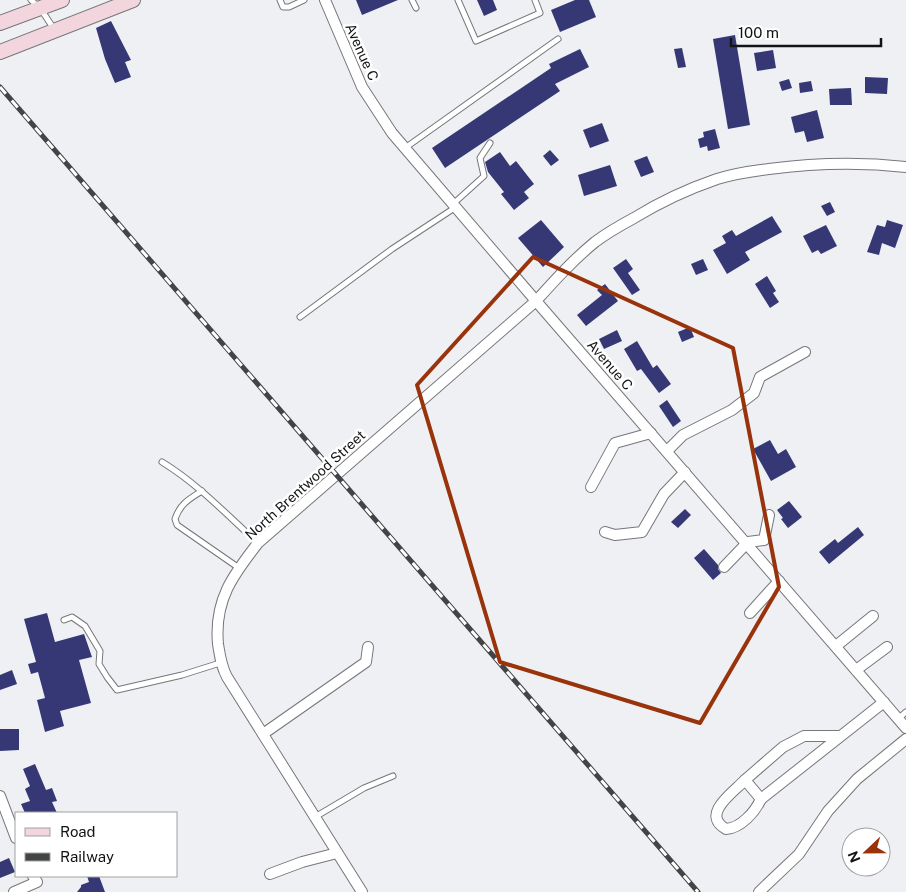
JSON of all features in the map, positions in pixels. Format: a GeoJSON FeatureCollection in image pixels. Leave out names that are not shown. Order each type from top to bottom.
{"type":"FeatureCollection","features":[{"type":"Feature","properties":{"kind":"main road"},"geometry":{"type":"LineString","coordinates":[[0,24],[36,4],[62,0]]}},
{"type":"Feature","properties":{"kind":"main road"},"geometry":{"type":"LineString","coordinates":[[0,52],[134,0]]}},
{"type":"Feature","properties":{"kind":"street","name":"Avenue C"},"geometry":{"type":"LineString","coordinates":[[325,0],[362,87],[380,117],[536,301],[856,670],[884,702],[902,716],[906,728]]}},
{"type":"Feature","properties":{"kind":"street","name":"North Brentwood Street"},"geometry":{"type":"LineString","coordinates":[[362,892],[220,663],[218,611],[228,585],[239,568],[258,543],[536,301],[573,261],[597,241],[654,206],[718,179],[754,171],[792,166],[848,163],[906,168]]}},
{"type":"Feature","properties":{"kind":"street"},"geometry":{"type":"LineString","coordinates":[[667,451],[683,434],[732,410],[754,393],[760,377],[804,352]]}},
{"type":"Feature","properties":{"kind":"street"},"geometry":{"type":"LineString","coordinates":[[591,487],[615,443],[651,432]]}},
{"type":"Feature","properties":{"kind":"street"},"geometry":{"type":"LineString","coordinates":[[605,532],[615,535],[642,532],[664,494],[685,472]]}},
{"type":"Feature","properties":{"kind":"street"},"geometry":{"type":"LineString","coordinates":[[724,567],[747,544],[764,540],[769,515]]}},
{"type":"Feature","properties":{"kind":"street"},"geometry":{"type":"LineString","coordinates":[[750,613],[780,581]]}},
{"type":"Feature","properties":{"kind":"street"},"geometry":{"type":"LineString","coordinates":[[836,646],[873,616]]}},
{"type":"Feature","properties":{"kind":"street"},"geometry":{"type":"LineString","coordinates":[[263,734],[366,662],[368,647]]}},
{"type":"Feature","properties":{"kind":"street"},"geometry":{"type":"LineString","coordinates":[[856,670],[887,647]]}},
{"type":"Feature","properties":{"kind":"street"},"geometry":{"type":"LineString","coordinates":[[841,736],[804,736],[783,747],[745,780],[716,810],[716,818],[721,826],[726,829],[737,826],[759,804],[761,798],[841,736],[884,702]]}},
{"type":"Feature","properties":{"kind":"street"},"geometry":{"type":"LineString","coordinates":[[759,892],[799,854],[828,811],[857,779],[906,739]]}},
{"type":"Feature","properties":{"kind":"street"},"geometry":{"type":"LineString","coordinates":[[745,780],[761,798]]}},
{"type":"Feature","properties":{"kind":"street"},"geometry":{"type":"LineString","coordinates":[[0,796],[15,835]]}},
{"type":"Feature","properties":{"kind":"street"},"geometry":{"type":"LineString","coordinates":[[270,874],[302,862],[337,853]]}},
{"type":"Feature","properties":{"kind":"street"},"geometry":{"type":"LineString","coordinates":[[14,892],[37,882],[34,877]]}},
{"type":"Feature","properties":{"kind":"lane"},"geometry":{"type":"LineString","coordinates":[[280,0],[283,6],[289,7],[304,0]]}},
{"type":"Feature","properties":{"kind":"lane"},"geometry":{"type":"LineString","coordinates":[[412,0],[416,8]]}},
{"type":"Feature","properties":{"kind":"lane"},"geometry":{"type":"LineString","coordinates":[[458,0],[476,41],[540,13],[535,0]]}},
{"type":"Feature","properties":{"kind":"lane"},"geometry":{"type":"LineString","coordinates":[[36,4],[56,31]]}},
{"type":"Feature","properties":{"kind":"lane"},"geometry":{"type":"LineString","coordinates":[[405,148],[558,39]]}},
{"type":"Feature","properties":{"kind":"lane"},"geometry":{"type":"LineString","coordinates":[[300,317],[455,205],[484,176],[480,158],[490,143]]}},
{"type":"Feature","properties":{"kind":"lane"},"geometry":{"type":"LineString","coordinates":[[162,462],[179,472],[202,491],[258,543]]}},
{"type":"Feature","properties":{"kind":"lane"},"geometry":{"type":"LineString","coordinates":[[202,491],[181,506],[175,519],[177,525],[239,568]]}},
{"type":"Feature","properties":{"kind":"lane"},"geometry":{"type":"LineString","coordinates":[[64,620],[72,617],[84,626],[100,651],[99,664],[117,690],[182,675],[220,663]]}},
{"type":"Feature","properties":{"kind":"lane"},"geometry":{"type":"LineString","coordinates":[[315,818],[364,788],[393,776]]}},
{"type":"Feature","properties":{"kind":"highlighted area"},"geometry":{"type":"Polygon","coordinates":[[[533,257],[733,348],[779,587],[700,723],[500,662],[417,385],[533,257]]]}},
{"type":"Feature","properties":{"kind":"building"},"geometry":{"type":"Polygon","coordinates":[[[356,0],[398,0],[362,15],[356,0]]]}},
{"type":"Feature","properties":{"kind":"building"},"geometry":{"type":"Polygon","coordinates":[[[477,0],[493,0],[497,10],[484,16],[477,0]]]}},
{"type":"Feature","properties":{"kind":"building"},"geometry":{"type":"Polygon","coordinates":[[[575,0],[589,0],[596,17],[560,32],[551,10],[575,0]]]}},
{"type":"Feature","properties":{"kind":"building"},"geometry":{"type":"Polygon","coordinates":[[[111,21],[131,60],[125,62],[131,77],[115,83],[105,59],[96,28],[111,21]]]}},
{"type":"Feature","properties":{"kind":"building"},"geometry":{"type":"Polygon","coordinates":[[[735,35],[750,125],[728,129],[713,39],[735,35]]]}},
{"type":"Feature","properties":{"kind":"building"},"geometry":{"type":"Polygon","coordinates":[[[682,48],[686,67],[678,68],[674,49],[682,48]]]}},
{"type":"Feature","properties":{"kind":"building"},"geometry":{"type":"Polygon","coordinates":[[[580,49],[589,67],[555,84],[560,91],[445,168],[432,148],[551,68],[549,64],[580,49]]]}},
{"type":"Feature","properties":{"kind":"building"},"geometry":{"type":"Polygon","coordinates":[[[773,50],[776,68],[757,71],[754,53],[773,50]]]}},
{"type":"Feature","properties":{"kind":"building"},"geometry":{"type":"Polygon","coordinates":[[[865,77],[888,78],[887,94],[865,93],[865,77]]]}},
{"type":"Feature","properties":{"kind":"building"},"geometry":{"type":"Polygon","coordinates":[[[789,79],[792,88],[782,91],[779,82],[789,79]]]}},
{"type":"Feature","properties":{"kind":"building"},"geometry":{"type":"Polygon","coordinates":[[[811,81],[813,91],[800,93],[799,83],[811,81]]]}},
{"type":"Feature","properties":{"kind":"building"},"geometry":{"type":"Polygon","coordinates":[[[851,88],[852,105],[830,105],[829,89],[851,88]]]}},
{"type":"Feature","properties":{"kind":"building"},"geometry":{"type":"Polygon","coordinates":[[[817,110],[824,138],[807,142],[804,131],[795,133],[791,117],[817,110]]]}},
{"type":"Feature","properties":{"kind":"building"},"geometry":{"type":"Polygon","coordinates":[[[602,123],[609,141],[590,148],[583,130],[602,123]]]}},
{"type":"Feature","properties":{"kind":"building"},"geometry":{"type":"Polygon","coordinates":[[[715,129],[720,148],[708,151],[707,146],[700,148],[698,139],[704,137],[703,132],[715,129]]]}},
{"type":"Feature","properties":{"kind":"building"},"geometry":{"type":"Polygon","coordinates":[[[550,150],[559,160],[551,166],[543,156],[550,150]]]}},
{"type":"Feature","properties":{"kind":"building"},"geometry":{"type":"Polygon","coordinates":[[[500,152],[510,166],[516,161],[534,184],[524,192],[529,198],[514,210],[501,194],[504,192],[488,172],[485,162],[500,152]]]}},
{"type":"Feature","properties":{"kind":"building"},"geometry":{"type":"Polygon","coordinates":[[[647,156],[654,172],[641,177],[634,161],[647,156]]]}},
{"type":"Feature","properties":{"kind":"building"},"geometry":{"type":"Polygon","coordinates":[[[610,165],[617,186],[584,196],[578,175],[610,165]]]}},
{"type":"Feature","properties":{"kind":"building"},"geometry":{"type":"Polygon","coordinates":[[[830,202],[835,212],[827,216],[821,206],[830,202]]]}},
{"type":"Feature","properties":{"kind":"building"},"geometry":{"type":"Polygon","coordinates":[[[772,216],[782,232],[745,252],[750,260],[727,274],[713,250],[726,243],[722,236],[732,230],[736,236],[772,216]]]}},
{"type":"Feature","properties":{"kind":"building"},"geometry":{"type":"Polygon","coordinates":[[[541,220],[564,247],[543,267],[518,238],[541,220]]]}},
{"type":"Feature","properties":{"kind":"building"},"geometry":{"type":"Polygon","coordinates":[[[887,220],[903,225],[895,248],[882,243],[879,255],[867,252],[877,225],[885,227],[887,220]]]}},
{"type":"Feature","properties":{"kind":"building"},"geometry":{"type":"Polygon","coordinates":[[[826,225],[837,246],[821,254],[818,250],[812,253],[803,236],[826,225]]]}},
{"type":"Feature","properties":{"kind":"building"},"geometry":{"type":"Polygon","coordinates":[[[626,259],[633,269],[628,273],[640,290],[632,295],[613,268],[626,259]]]}},
{"type":"Feature","properties":{"kind":"building"},"geometry":{"type":"Polygon","coordinates":[[[703,259],[708,270],[696,275],[691,264],[703,259]]]}},
{"type":"Feature","properties":{"kind":"building"},"geometry":{"type":"Polygon","coordinates":[[[767,276],[776,291],[773,293],[779,302],[770,308],[755,284],[767,276]]]}},
{"type":"Feature","properties":{"kind":"building"},"geometry":{"type":"Polygon","coordinates":[[[605,284],[618,301],[586,326],[577,315],[602,295],[597,290],[605,284]]]}},
{"type":"Feature","properties":{"kind":"building"},"geometry":{"type":"Polygon","coordinates":[[[690,327],[694,337],[682,342],[678,332],[690,327]]]}},
{"type":"Feature","properties":{"kind":"building"},"geometry":{"type":"Polygon","coordinates":[[[617,330],[622,341],[604,349],[599,339],[617,330]]]}},
{"type":"Feature","properties":{"kind":"building"},"geometry":{"type":"Polygon","coordinates":[[[637,341],[653,368],[657,365],[671,384],[659,393],[641,369],[637,371],[624,349],[637,341]]]}},
{"type":"Feature","properties":{"kind":"building"},"geometry":{"type":"Polygon","coordinates":[[[667,400],[681,421],[673,427],[659,406],[667,400]]]}},
{"type":"Feature","properties":{"kind":"building"},"geometry":{"type":"Polygon","coordinates":[[[770,440],[778,454],[786,449],[796,467],[771,481],[753,449],[770,440]]]}},
{"type":"Feature","properties":{"kind":"building"},"geometry":{"type":"Polygon","coordinates":[[[789,501],[802,517],[788,528],[777,510],[789,501]]]}},
{"type":"Feature","properties":{"kind":"building"},"geometry":{"type":"Polygon","coordinates":[[[685,509],[691,515],[678,528],[671,522],[685,509]]]}},
{"type":"Feature","properties":{"kind":"building"},"geometry":{"type":"Polygon","coordinates":[[[858,527],[864,535],[829,564],[819,552],[835,539],[838,543],[858,527]]]}},
{"type":"Feature","properties":{"kind":"building"},"geometry":{"type":"Polygon","coordinates":[[[704,549],[718,565],[721,573],[713,580],[694,558],[704,549]]]}},
{"type":"Feature","properties":{"kind":"building"},"geometry":{"type":"Polygon","coordinates":[[[47,613],[55,642],[84,634],[92,657],[79,660],[91,703],[60,711],[64,726],[45,732],[37,700],[45,698],[38,672],[31,674],[28,664],[36,662],[24,619],[47,613]]]}},
{"type":"Feature","properties":{"kind":"building"},"geometry":{"type":"Polygon","coordinates":[[[12,670],[17,684],[0,690],[0,675],[12,670]]]}},
{"type":"Feature","properties":{"kind":"building"},"geometry":{"type":"Polygon","coordinates":[[[0,729],[19,729],[19,750],[0,751],[0,729]]]}},
{"type":"Feature","properties":{"kind":"building"},"geometry":{"type":"Polygon","coordinates":[[[35,764],[46,790],[52,788],[57,801],[52,802],[57,812],[25,812],[21,804],[30,801],[25,789],[30,786],[23,769],[35,764]]]}},
{"type":"Feature","properties":{"kind":"building"},"geometry":{"type":"Polygon","coordinates":[[[9,858],[15,872],[0,878],[0,862],[9,858]]]}},
{"type":"Feature","properties":{"kind":"building"},"geometry":{"type":"Polygon","coordinates":[[[87,877],[99,877],[105,892],[77,892],[81,885],[89,882],[87,877]]]}},
{"type":"Feature","properties":{"kind":"railway"},"geometry":{"type":"LineString","coordinates":[[0,87],[698,892]]}}]}
